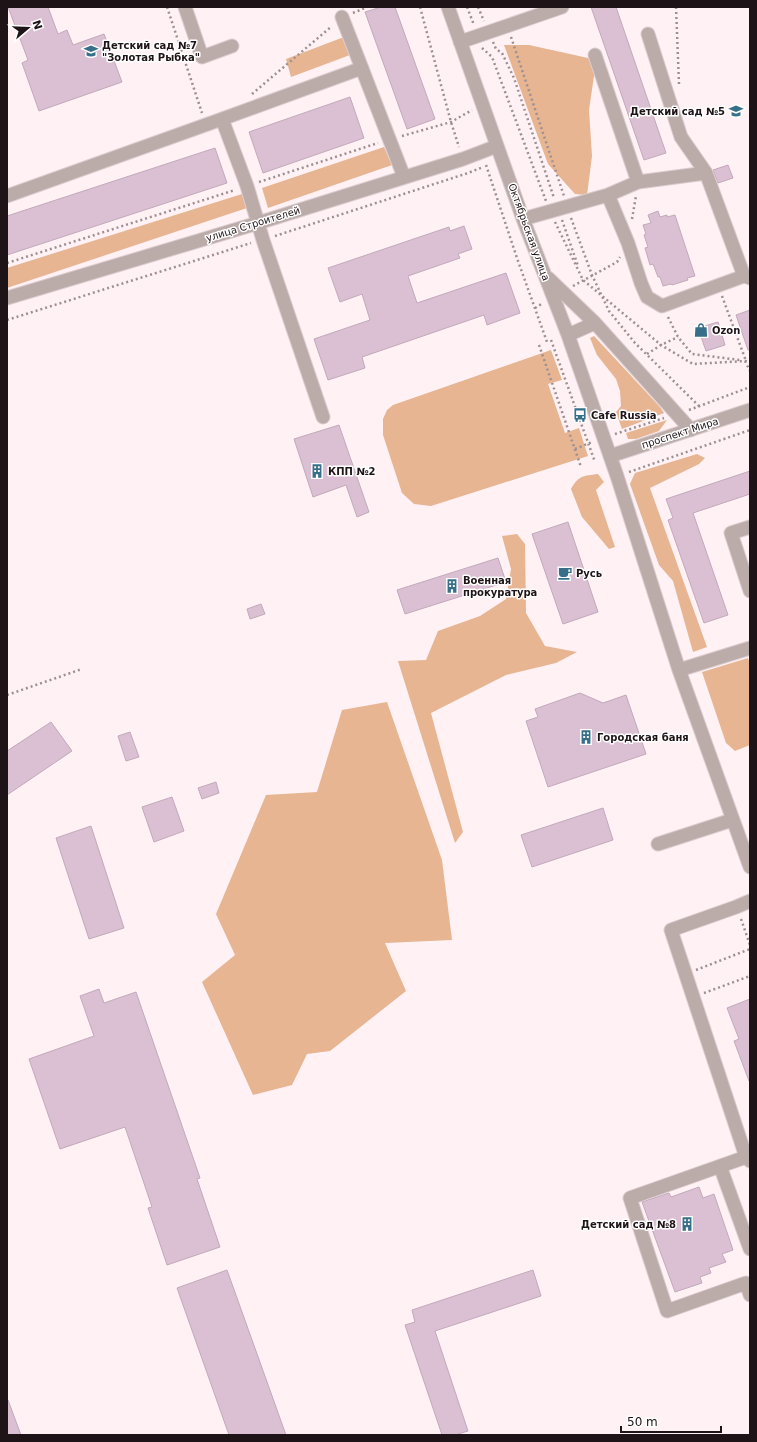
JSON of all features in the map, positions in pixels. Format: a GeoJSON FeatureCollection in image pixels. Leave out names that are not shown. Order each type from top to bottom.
{"type":"FeatureCollection","features":[{"type":"Feature","properties":{"kind":"street"},"geometry":{"type":"LineString","coordinates":[[185,7],[202,57],[232,46]]}},
{"type":"Feature","properties":{"kind":"street","name":"Октябрьская улица"},"geometry":{"type":"LineString","coordinates":[[448,7],[544,274],[558,295],[568,335],[617,476],[679,670],[750,867]]}},
{"type":"Feature","properties":{"kind":"street"},"geometry":{"type":"LineString","coordinates":[[460,42],[562,7]]}},
{"type":"Feature","properties":{"kind":"street"},"geometry":{"type":"LineString","coordinates":[[342,17],[404,177]]}},
{"type":"Feature","properties":{"kind":"street"},"geometry":{"type":"LineString","coordinates":[[608,195],[628,243],[641,283],[648,296],[662,306],[747,277],[706,173],[681,137],[648,34]]}},
{"type":"Feature","properties":{"kind":"street"},"geometry":{"type":"LineString","coordinates":[[595,55],[638,182]]}},
{"type":"Feature","properties":{"kind":"street"},"geometry":{"type":"LineString","coordinates":[[7,196],[362,68]]}},
{"type":"Feature","properties":{"kind":"street"},"geometry":{"type":"LineString","coordinates":[[222,119],[247,186],[323,417]]}},
{"type":"Feature","properties":{"kind":"street","name":"улица Строителей"},"geometry":{"type":"LineString","coordinates":[[7,298],[258,223],[463,159],[497,146]]}},
{"type":"Feature","properties":{"kind":"street"},"geometry":{"type":"LineString","coordinates":[[524,219],[608,195],[638,182],[706,173]]}},
{"type":"Feature","properties":{"kind":"street"},"geometry":{"type":"LineString","coordinates":[[558,295],[595,324],[691,430]]}},
{"type":"Feature","properties":{"kind":"street"},"geometry":{"type":"LineString","coordinates":[[568,335],[595,324]]}},
{"type":"Feature","properties":{"kind":"street","name":"проспект Мира"},"geometry":{"type":"LineString","coordinates":[[610,456],[750,410]]}},
{"type":"Feature","properties":{"kind":"street"},"geometry":{"type":"LineString","coordinates":[[750,527],[731,534],[750,591]]}},
{"type":"Feature","properties":{"kind":"street"},"geometry":{"type":"LineString","coordinates":[[679,670],[750,648]]}},
{"type":"Feature","properties":{"kind":"street"},"geometry":{"type":"LineString","coordinates":[[658,844],[732,820]]}},
{"type":"Feature","properties":{"kind":"street"},"geometry":{"type":"LineString","coordinates":[[748,1287],[667,1311],[630,1198],[720,1166],[748,1159],[671,930],[736,907],[750,900]]}},
{"type":"Feature","properties":{"kind":"street"},"geometry":{"type":"LineString","coordinates":[[720,1166],[750,1250]]}},
{"type":"Feature","properties":{"kind":"path"},"geometry":{"type":"LineString","coordinates":[[167,7],[206,124]]}},
{"type":"Feature","properties":{"kind":"path"},"geometry":{"type":"LineString","coordinates":[[420,7],[450,122],[468,173]]}},
{"type":"Feature","properties":{"kind":"path"},"geometry":{"type":"LineString","coordinates":[[467,7],[479,45],[492,56],[558,209],[609,311],[635,342],[700,407]]}},
{"type":"Feature","properties":{"kind":"path"},"geometry":{"type":"LineString","coordinates":[[478,7],[496,49],[502,53],[514,78],[583,280],[661,345],[693,364],[746,361]]}},
{"type":"Feature","properties":{"kind":"path"},"geometry":{"type":"LineString","coordinates":[[676,7],[679,91]]}},
{"type":"Feature","properties":{"kind":"path"},"geometry":{"type":"LineString","coordinates":[[246,99],[342,17]]}},
{"type":"Feature","properties":{"kind":"path"},"geometry":{"type":"LineString","coordinates":[[507,26],[558,209],[583,280]]}},
{"type":"Feature","properties":{"kind":"path"},"geometry":{"type":"LineString","coordinates":[[486,165],[547,342]]}},
{"type":"Feature","properties":{"kind":"path"},"geometry":{"type":"LineString","coordinates":[[632,220],[638,182]]}},
{"type":"Feature","properties":{"kind":"path"},"geometry":{"type":"LineString","coordinates":[[535,308],[617,262],[628,243]]}},
{"type":"Feature","properties":{"kind":"path"},"geometry":{"type":"LineString","coordinates":[[719,286],[750,372]]}},
{"type":"Feature","properties":{"kind":"path"},"geometry":{"type":"LineString","coordinates":[[662,306],[678,337],[692,354],[750,362]]}},
{"type":"Feature","properties":{"kind":"path"},"geometry":{"type":"LineString","coordinates":[[647,354],[678,337]]}},
{"type":"Feature","properties":{"kind":"path"},"geometry":{"type":"LineString","coordinates":[[551,340],[595,462]]}},
{"type":"Feature","properties":{"kind":"path"},"geometry":{"type":"LineString","coordinates":[[539,345],[581,466]]}},
{"type":"Feature","properties":{"kind":"path"},"geometry":{"type":"LineString","coordinates":[[617,476],[750,430]]}},
{"type":"Feature","properties":{"kind":"path"},"geometry":{"type":"LineString","coordinates":[[7,695],[82,669]]}},
{"type":"Feature","properties":{"kind":"path"},"geometry":{"type":"LineString","coordinates":[[736,907],[750,944]]}},
{"type":"Feature","properties":{"kind":"path"},"geometry":{"type":"LineString","coordinates":[[685,974],[750,949]]}},
{"type":"Feature","properties":{"kind":"path"},"geometry":{"type":"LineString","coordinates":[[693,997],[750,976]]}},
{"type":"Feature","properties":{"kind":"shaded area"},"geometry":{"type":"Polygon","coordinates":[[[344,37],[350,55],[291,77],[286,59],[344,37]]]}},
{"type":"Feature","properties":{"kind":"shaded area"},"geometry":{"type":"Polygon","coordinates":[[[504,45],[529,45],[588,58],[595,69],[589,110],[592,156],[587,195],[575,194],[548,164],[504,45]]]}},
{"type":"Feature","properties":{"kind":"shaded area"},"geometry":{"type":"Polygon","coordinates":[[[384,147],[392,165],[268,208],[262,188],[384,147]]]}},
{"type":"Feature","properties":{"kind":"shaded area"},"geometry":{"type":"Polygon","coordinates":[[[242,194],[247,208],[7,288],[7,268],[242,194]]]}},
{"type":"Feature","properties":{"kind":"shaded area"},"geometry":{"type":"Polygon","coordinates":[[[594,336],[664,413],[622,429],[616,412],[621,406],[620,391],[616,379],[597,355],[590,338],[594,336]]]}},
{"type":"Feature","properties":{"kind":"shaded area"},"geometry":{"type":"Polygon","coordinates":[[[551,350],[562,380],[548,384],[565,433],[579,428],[588,456],[431,506],[414,504],[402,493],[383,435],[383,419],[387,410],[393,405],[551,350]]]}},
{"type":"Feature","properties":{"kind":"shaded area"},"geometry":{"type":"Polygon","coordinates":[[[667,420],[659,431],[636,439],[628,439],[626,433],[667,420]]]}},
{"type":"Feature","properties":{"kind":"shaded area"},"geometry":{"type":"Polygon","coordinates":[[[697,454],[705,458],[699,464],[650,488],[707,647],[693,652],[673,581],[659,565],[630,484],[635,473],[697,454]]]}},
{"type":"Feature","properties":{"kind":"shaded area"},"geometry":{"type":"Polygon","coordinates":[[[598,474],[604,482],[596,490],[615,547],[609,549],[582,517],[571,489],[576,481],[582,477],[598,474]]]}},
{"type":"Feature","properties":{"kind":"shaded area"},"geometry":{"type":"Polygon","coordinates":[[[517,534],[525,544],[526,613],[545,646],[577,652],[556,663],[506,675],[431,713],[463,832],[455,843],[398,661],[426,660],[438,631],[480,616],[506,599],[511,569],[502,536],[517,534]]]}},
{"type":"Feature","properties":{"kind":"shaded area"},"geometry":{"type":"Polygon","coordinates":[[[748,658],[750,664],[750,745],[735,751],[726,743],[702,672],[748,658]]]}},
{"type":"Feature","properties":{"kind":"shaded area"},"geometry":{"type":"Polygon","coordinates":[[[387,702],[442,860],[452,940],[385,943],[406,991],[330,1051],[307,1054],[292,1085],[253,1095],[202,982],[235,955],[216,914],[266,795],[317,792],[342,710],[387,702]]]}},
{"type":"Feature","properties":{"kind":"building"},"geometry":{"type":"Polygon","coordinates":[[[8,7],[48,7],[58,34],[67,30],[73,45],[104,34],[122,82],[39,111],[22,63],[28,60],[8,7]]]}},
{"type":"Feature","properties":{"kind":"building"},"geometry":{"type":"Polygon","coordinates":[[[381,7],[395,7],[435,119],[407,129],[365,12],[381,7]]]}},
{"type":"Feature","properties":{"kind":"building"},"geometry":{"type":"Polygon","coordinates":[[[591,7],[616,7],[666,153],[644,160],[591,7]]]}},
{"type":"Feature","properties":{"kind":"building"},"geometry":{"type":"Polygon","coordinates":[[[350,97],[364,138],[263,173],[249,132],[350,97]]]}},
{"type":"Feature","properties":{"kind":"building"},"geometry":{"type":"Polygon","coordinates":[[[215,148],[227,183],[7,255],[7,216],[215,148]]]}},
{"type":"Feature","properties":{"kind":"building"},"geometry":{"type":"Polygon","coordinates":[[[728,165],[733,178],[718,183],[713,170],[728,165]]]}},
{"type":"Feature","properties":{"kind":"building"},"geometry":{"type":"Polygon","coordinates":[[[658,211],[660,217],[675,215],[695,276],[672,285],[663,286],[653,264],[650,265],[645,248],[648,247],[644,235],[646,234],[643,225],[651,223],[648,215],[658,211]]]}},
{"type":"Feature","properties":{"kind":"building"},"geometry":{"type":"Polygon","coordinates":[[[464,226],[472,249],[458,254],[460,258],[408,276],[417,303],[506,273],[520,313],[487,325],[484,315],[362,357],[365,368],[328,380],[314,339],[370,320],[362,294],[340,302],[328,268],[449,227],[450,231],[464,226]]]}},
{"type":"Feature","properties":{"kind":"building"},"geometry":{"type":"Polygon","coordinates":[[[750,310],[750,350],[748,350],[736,315],[750,310]]]}},
{"type":"Feature","properties":{"kind":"building"},"geometry":{"type":"Polygon","coordinates":[[[718,322],[725,345],[706,351],[698,328],[718,322]]]}},
{"type":"Feature","properties":{"kind":"building","name":"КПП №2"},"geometry":{"type":"Polygon","coordinates":[[[339,425],[369,512],[357,517],[346,485],[313,497],[294,439],[339,425]]]}},
{"type":"Feature","properties":{"kind":"building"},"geometry":{"type":"Polygon","coordinates":[[[750,471],[750,494],[693,513],[728,615],[704,623],[668,520],[673,518],[666,499],[750,471]]]}},
{"type":"Feature","properties":{"kind":"building","name":"Русь"},"geometry":{"type":"Polygon","coordinates":[[[568,522],[598,612],[563,624],[532,534],[568,522]]]}},
{"type":"Feature","properties":{"kind":"building","name":"Военная прокуратура"},"geometry":{"type":"Polygon","coordinates":[[[498,558],[506,582],[405,614],[397,590],[498,558]]]}},
{"type":"Feature","properties":{"kind":"building"},"geometry":{"type":"Polygon","coordinates":[[[261,604],[265,614],[250,619],[247,609],[261,604]]]}},
{"type":"Feature","properties":{"kind":"building","name":"Городская баня"},"geometry":{"type":"Polygon","coordinates":[[[580,693],[603,703],[626,695],[646,754],[548,787],[526,721],[538,717],[535,709],[580,693]]]}},
{"type":"Feature","properties":{"kind":"building"},"geometry":{"type":"Polygon","coordinates":[[[51,722],[72,751],[7,795],[7,751],[51,722]]]}},
{"type":"Feature","properties":{"kind":"building"},"geometry":{"type":"Polygon","coordinates":[[[130,732],[139,757],[126,761],[118,736],[130,732]]]}},
{"type":"Feature","properties":{"kind":"building"},"geometry":{"type":"Polygon","coordinates":[[[216,782],[219,793],[202,799],[198,788],[216,782]]]}},
{"type":"Feature","properties":{"kind":"building"},"geometry":{"type":"Polygon","coordinates":[[[172,797],[184,831],[154,842],[142,807],[172,797]]]}},
{"type":"Feature","properties":{"kind":"building"},"geometry":{"type":"Polygon","coordinates":[[[603,808],[613,840],[532,867],[521,835],[603,808]]]}},
{"type":"Feature","properties":{"kind":"building"},"geometry":{"type":"Polygon","coordinates":[[[91,826],[124,928],[89,939],[56,838],[91,826]]]}},
{"type":"Feature","properties":{"kind":"building"},"geometry":{"type":"Polygon","coordinates":[[[99,989],[104,1003],[136,992],[200,1178],[197,1179],[220,1247],[167,1265],[148,1208],[152,1207],[125,1127],[60,1149],[29,1059],[94,1036],[80,996],[99,989]]]}},
{"type":"Feature","properties":{"kind":"building"},"geometry":{"type":"Polygon","coordinates":[[[750,999],[749,1081],[734,1041],[739,1039],[727,1008],[750,999]]]}},
{"type":"Feature","properties":{"kind":"building","name":"Детский сад №8"},"geometry":{"type":"Polygon","coordinates":[[[699,1187],[703,1198],[714,1194],[733,1250],[722,1254],[726,1262],[709,1268],[711,1273],[700,1277],[702,1283],[675,1292],[642,1202],[669,1193],[671,1197],[699,1187]]]}},
{"type":"Feature","properties":{"kind":"building"},"geometry":{"type":"Polygon","coordinates":[[[227,1270],[286,1435],[229,1435],[177,1288],[227,1270]]]}},
{"type":"Feature","properties":{"kind":"building"},"geometry":{"type":"Polygon","coordinates":[[[533,1270],[541,1296],[435,1331],[468,1431],[455,1435],[442,1435],[405,1325],[415,1322],[412,1310],[533,1270]]]}},
{"type":"Feature","properties":{"kind":"building"},"geometry":{"type":"Polygon","coordinates":[[[8,1400],[21,1435],[7,1435],[8,1400]]]}},
{"type":"Feature","properties":{"kind":"place","name":"Детский сад №7 \"Золотая Рыбка\""},"geometry":{"type":"Point","coordinates":[91,51]}},
{"type":"Feature","properties":{"kind":"place","name":"Детский сад №5"},"geometry":{"type":"Point","coordinates":[736,111]}},
{"type":"Feature","properties":{"kind":"place","name":"Ozon"},"geometry":{"type":"Point","coordinates":[701,330]}},
{"type":"Feature","properties":{"kind":"place","name":"Cafe Russia"},"geometry":{"type":"Point","coordinates":[580,415]}},
{"type":"Feature","properties":{"kind":"place","name":"КПП №2"},"geometry":{"type":"Point","coordinates":[317,471]}},
{"type":"Feature","properties":{"kind":"place","name":"Русь"},"geometry":{"type":"Point","coordinates":[565,573]}},
{"type":"Feature","properties":{"kind":"place","name":"Военная прокуратура"},"geometry":{"type":"Point","coordinates":[452,586]}},
{"type":"Feature","properties":{"kind":"place","name":"Городская баня"},"geometry":{"type":"Point","coordinates":[586,737]}},
{"type":"Feature","properties":{"kind":"place","name":"Детский сад №8"},"geometry":{"type":"Point","coordinates":[687,1224]}}]}
